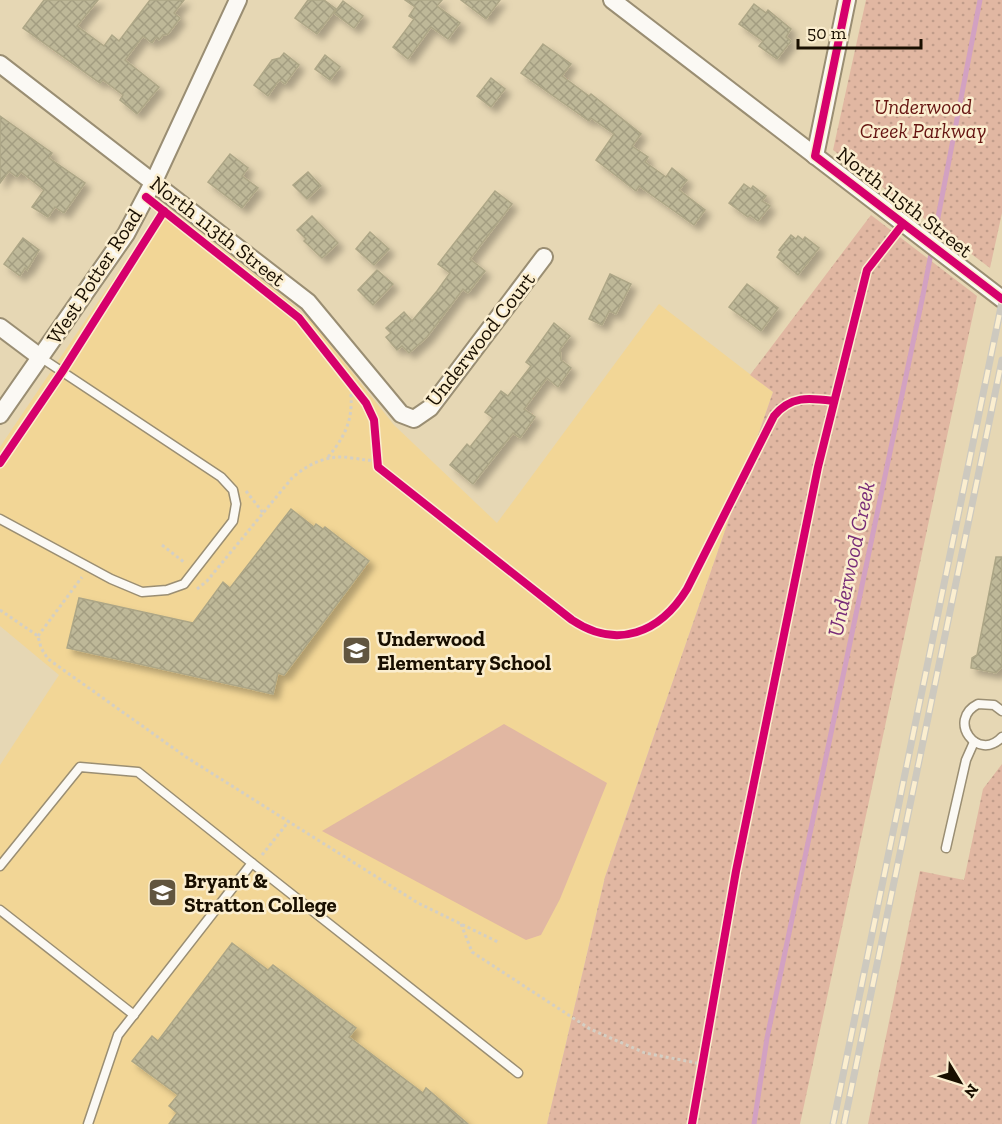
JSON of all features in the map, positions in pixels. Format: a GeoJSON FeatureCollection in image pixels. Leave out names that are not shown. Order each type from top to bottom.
{"type":"FeatureCollection","features":[{"type":"Feature","properties":{"kind":"street","name":"West Potter Road"},"geometry":{"type":"LineString","coordinates":[[0,415],[126,234],[154,181],[238,0]]}},
{"type":"Feature","properties":{"kind":"street","name":"North 115th Street"},"geometry":{"type":"LineString","coordinates":[[612,0],[1002,299]]}},
{"type":"Feature","properties":{"kind":"street"},"geometry":{"type":"LineString","coordinates":[[815,156],[847,0]]}},
{"type":"Feature","properties":{"kind":"street","name":"North 113th Street"},"geometry":{"type":"LineString","coordinates":[[0,64],[308,302],[401,414],[414,419]]}},
{"type":"Feature","properties":{"kind":"street","name":"Underwood Court"},"geometry":{"type":"LineString","coordinates":[[414,419],[430,408],[544,257]]}},
{"type":"Feature","properties":{"kind":"street"},"geometry":{"type":"LineString","coordinates":[[0,327],[40,357]]}},
{"type":"Feature","properties":{"kind":"lane"},"geometry":{"type":"LineString","coordinates":[[0,519],[111,579],[142,592],[167,590],[184,584],[233,521],[236,504],[233,490],[221,477],[40,357]]}},
{"type":"Feature","properties":{"kind":"lane"},"geometry":{"type":"LineString","coordinates":[[1001,710],[994,705],[983,703],[969,710],[964,724],[967,736],[974,742],[990,745],[1002,737]]}},
{"type":"Feature","properties":{"kind":"lane"},"geometry":{"type":"LineString","coordinates":[[946,848],[966,760],[974,742]]}},
{"type":"Feature","properties":{"kind":"lane"},"geometry":{"type":"LineString","coordinates":[[0,866],[80,766],[138,771],[518,1073]]}},
{"type":"Feature","properties":{"kind":"lane"},"geometry":{"type":"LineString","coordinates":[[88,1124],[118,1035],[253,864]]}},
{"type":"Feature","properties":{"kind":"lane"},"geometry":{"type":"LineString","coordinates":[[0,910],[134,1015]]}},
{"type":"Feature","properties":{"kind":"path"},"geometry":{"type":"LineString","coordinates":[[343,372],[360,395]]}},
{"type":"Feature","properties":{"kind":"path"},"geometry":{"type":"LineString","coordinates":[[327,459],[346,433],[352,417],[353,401],[349,380]]}},
{"type":"Feature","properties":{"kind":"path"},"geometry":{"type":"LineString","coordinates":[[376,452],[378,467]]}},
{"type":"Feature","properties":{"kind":"path"},"geometry":{"type":"LineString","coordinates":[[0,610],[39,636],[41,648],[48,659],[99,698],[418,903],[498,942]]}},
{"type":"Feature","properties":{"kind":"path"},"geometry":{"type":"LineString","coordinates":[[253,864],[289,821]]}},
{"type":"Feature","properties":{"kind":"path"},"geometry":{"type":"LineString","coordinates":[[461,924],[472,952],[590,1029],[645,1053],[702,1064]]}},
{"type":"Feature","properties":{"kind":"path"},"geometry":{"type":"LineString","coordinates":[[700,1074],[704,1053]]}},
{"type":"Feature","properties":{"kind":"shaded area","name":"Underwood Elementary School"},"geometry":{"type":"Polygon","coordinates":[[[169,208],[285,298],[312,322],[394,425],[497,523],[659,304],[773,392],[605,877],[547,1124],[0,1124],[0,765],[59,675],[0,626],[0,447],[160,210],[169,208]]]}},
{"type":"Feature","properties":{"kind":"green space","name":"Underwood Creek Parkway"},"geometry":{"type":"Polygon","coordinates":[[[866,0],[1002,0],[1002,213],[990,268],[833,150],[866,0]]]}},
{"type":"Feature","properties":{"kind":"green space"},"geometry":{"type":"Polygon","coordinates":[[[871,215],[977,296],[800,1124],[547,1124],[605,877],[773,392],[750,375],[871,215]]]}},
{"type":"Feature","properties":{"kind":"green space"},"geometry":{"type":"Polygon","coordinates":[[[504,724],[607,783],[560,899],[541,935],[526,940],[322,831],[504,724]]]}},
{"type":"Feature","properties":{"kind":"green space"},"geometry":{"type":"Polygon","coordinates":[[[1002,764],[1002,1124],[868,1124],[920,871],[964,880],[983,789],[1002,764]]]}},
{"type":"Feature","properties":{"kind":"building"},"geometry":{"type":"Polygon","coordinates":[[[44,0],[98,0],[77,26],[104,46],[112,35],[119,41],[150,0],[184,0],[174,13],[180,18],[168,34],[163,35],[159,40],[156,37],[152,43],[143,36],[125,60],[159,87],[137,114],[120,100],[123,95],[103,80],[100,83],[23,28],[44,0]]]}},
{"type":"Feature","properties":{"kind":"building"},"geometry":{"type":"Polygon","coordinates":[[[308,0],[324,0],[336,9],[317,34],[295,18],[308,0]]]}},
{"type":"Feature","properties":{"kind":"building"},"geometry":{"type":"Polygon","coordinates":[[[405,0],[442,0],[437,6],[460,23],[448,39],[431,27],[408,59],[393,47],[414,19],[409,16],[415,7],[405,0]]]}},
{"type":"Feature","properties":{"kind":"building"},"geometry":{"type":"Polygon","coordinates":[[[461,0],[500,0],[486,19],[461,0]]]}},
{"type":"Feature","properties":{"kind":"building"},"geometry":{"type":"Polygon","coordinates":[[[343,1],[363,16],[354,28],[334,13],[343,1]]]}},
{"type":"Feature","properties":{"kind":"building"},"geometry":{"type":"Polygon","coordinates":[[[754,4],[766,13],[768,10],[791,29],[786,37],[791,41],[777,59],[759,46],[763,41],[739,24],[754,4]]]}},
{"type":"Feature","properties":{"kind":"building"},"geometry":{"type":"Polygon","coordinates":[[[543,44],[571,64],[562,76],[589,96],[591,94],[641,134],[632,146],[648,157],[645,162],[666,177],[672,168],[687,180],[679,190],[705,210],[694,225],[639,186],[636,191],[596,160],[614,134],[591,118],[589,121],[521,73],[543,44]]]}},
{"type":"Feature","properties":{"kind":"building"},"geometry":{"type":"Polygon","coordinates":[[[284,53],[299,65],[285,84],[279,80],[268,96],[254,85],[272,60],[280,58],[284,53]]]}},
{"type":"Feature","properties":{"kind":"building"},"geometry":{"type":"Polygon","coordinates":[[[325,55],[340,67],[330,80],[315,69],[325,55]]]}},
{"type":"Feature","properties":{"kind":"building"},"geometry":{"type":"Polygon","coordinates":[[[491,78],[505,89],[491,107],[477,96],[491,78]]]}},
{"type":"Feature","properties":{"kind":"building"},"geometry":{"type":"Polygon","coordinates":[[[0,116],[52,153],[49,158],[85,183],[64,213],[55,207],[48,217],[32,207],[44,190],[21,172],[17,177],[9,171],[0,183],[0,116]]]}},
{"type":"Feature","properties":{"kind":"building"},"geometry":{"type":"Polygon","coordinates":[[[230,154],[248,168],[242,176],[258,188],[242,208],[208,182],[230,154]]]}},
{"type":"Feature","properties":{"kind":"building"},"geometry":{"type":"Polygon","coordinates":[[[308,172],[321,186],[307,199],[293,185],[308,172]]]}},
{"type":"Feature","properties":{"kind":"building"},"geometry":{"type":"Polygon","coordinates":[[[744,184],[751,189],[753,186],[766,196],[762,201],[770,206],[758,221],[750,215],[748,217],[729,203],[744,184]]]}},
{"type":"Feature","properties":{"kind":"building"},"geometry":{"type":"Polygon","coordinates":[[[495,191],[512,204],[470,259],[485,271],[468,293],[463,289],[427,337],[409,353],[402,346],[397,350],[386,337],[391,333],[386,328],[404,312],[412,321],[437,291],[450,273],[438,264],[495,191]]]}},
{"type":"Feature","properties":{"kind":"building"},"geometry":{"type":"Polygon","coordinates":[[[312,216],[338,243],[322,258],[304,241],[306,239],[297,230],[312,216]]]}},
{"type":"Feature","properties":{"kind":"building"},"geometry":{"type":"Polygon","coordinates":[[[370,232],[389,249],[374,265],[356,249],[370,232]]]}},
{"type":"Feature","properties":{"kind":"building"},"geometry":{"type":"Polygon","coordinates":[[[791,235],[803,240],[805,237],[819,248],[798,275],[777,257],[781,251],[779,250],[791,235]]]}},
{"type":"Feature","properties":{"kind":"building"},"geometry":{"type":"Polygon","coordinates":[[[23,238],[39,250],[27,270],[25,268],[20,276],[4,264],[23,238]]]}},
{"type":"Feature","properties":{"kind":"building"},"geometry":{"type":"Polygon","coordinates":[[[377,270],[393,284],[373,305],[358,290],[377,270]]]}},
{"type":"Feature","properties":{"kind":"building"},"geometry":{"type":"Polygon","coordinates":[[[610,274],[631,284],[616,314],[609,311],[602,325],[589,319],[610,274]]]}},
{"type":"Feature","properties":{"kind":"building"},"geometry":{"type":"Polygon","coordinates":[[[747,284],[778,308],[761,331],[729,307],[747,284]]]}},
{"type":"Feature","properties":{"kind":"building"},"geometry":{"type":"Polygon","coordinates":[[[554,323],[570,336],[560,349],[561,360],[571,368],[558,387],[547,378],[524,409],[535,417],[520,438],[513,433],[473,484],[450,465],[467,444],[470,447],[493,418],[485,412],[501,391],[508,396],[531,366],[526,362],[554,323]]]}},
{"type":"Feature","properties":{"kind":"building"},"geometry":{"type":"Polygon","coordinates":[[[291,509],[314,527],[316,524],[323,529],[325,527],[369,561],[284,675],[278,673],[273,694],[67,648],[79,598],[193,623],[223,582],[230,588],[291,509]]]}},
{"type":"Feature","properties":{"kind":"building"},"geometry":{"type":"Polygon","coordinates":[[[996,557],[1002,557],[1002,667],[996,673],[971,668],[972,658],[977,655],[996,557]]]}},
{"type":"Feature","properties":{"kind":"building"},"geometry":{"type":"Polygon","coordinates":[[[232,943],[268,970],[273,965],[356,1028],[349,1037],[423,1093],[426,1088],[468,1124],[169,1124],[177,1113],[169,1106],[178,1095],[132,1061],[152,1036],[158,1041],[232,943]]]}},
{"type":"Feature","properties":{"kind":"waterway","name":"Underwood Creek"},"geometry":{"type":"LineString","coordinates":[[754,1124],[767,1038],[923,295],[980,0]]}},
{"type":"Feature","properties":{"kind":"railway"},"geometry":{"type":"LineString","coordinates":[[833,1124],[1002,302]]}},
{"type":"Feature","properties":{"kind":"railway"},"geometry":{"type":"LineString","coordinates":[[844,1124],[1002,360]]}},
{"type":"Feature","properties":{"kind":"cycle path"},"geometry":{"type":"LineString","coordinates":[[847,0],[815,156],[1002,299]]}},
{"type":"Feature","properties":{"kind":"cycle path"},"geometry":{"type":"LineString","coordinates":[[146,197],[299,318],[366,403],[374,420],[378,467],[572,620],[605,634],[621,635],[651,626],[664,617],[676,604],[687,589],[774,416],[780,409],[794,401],[817,399],[834,401]]}},
{"type":"Feature","properties":{"kind":"cycle path"},"geometry":{"type":"LineString","coordinates":[[0,463],[62,372],[164,211]]}},
{"type":"Feature","properties":{"kind":"cycle path"},"geometry":{"type":"LineString","coordinates":[[692,1124],[736,871],[818,467],[867,270],[903,224]]}},
{"type":"Feature","properties":{"kind":"place","name":"Underwood Elementary School"},"geometry":{"type":"Point","coordinates":[356,650]}},
{"type":"Feature","properties":{"kind":"place","name":"Bryant & Stratton College"},"geometry":{"type":"Point","coordinates":[163,892]}}]}
